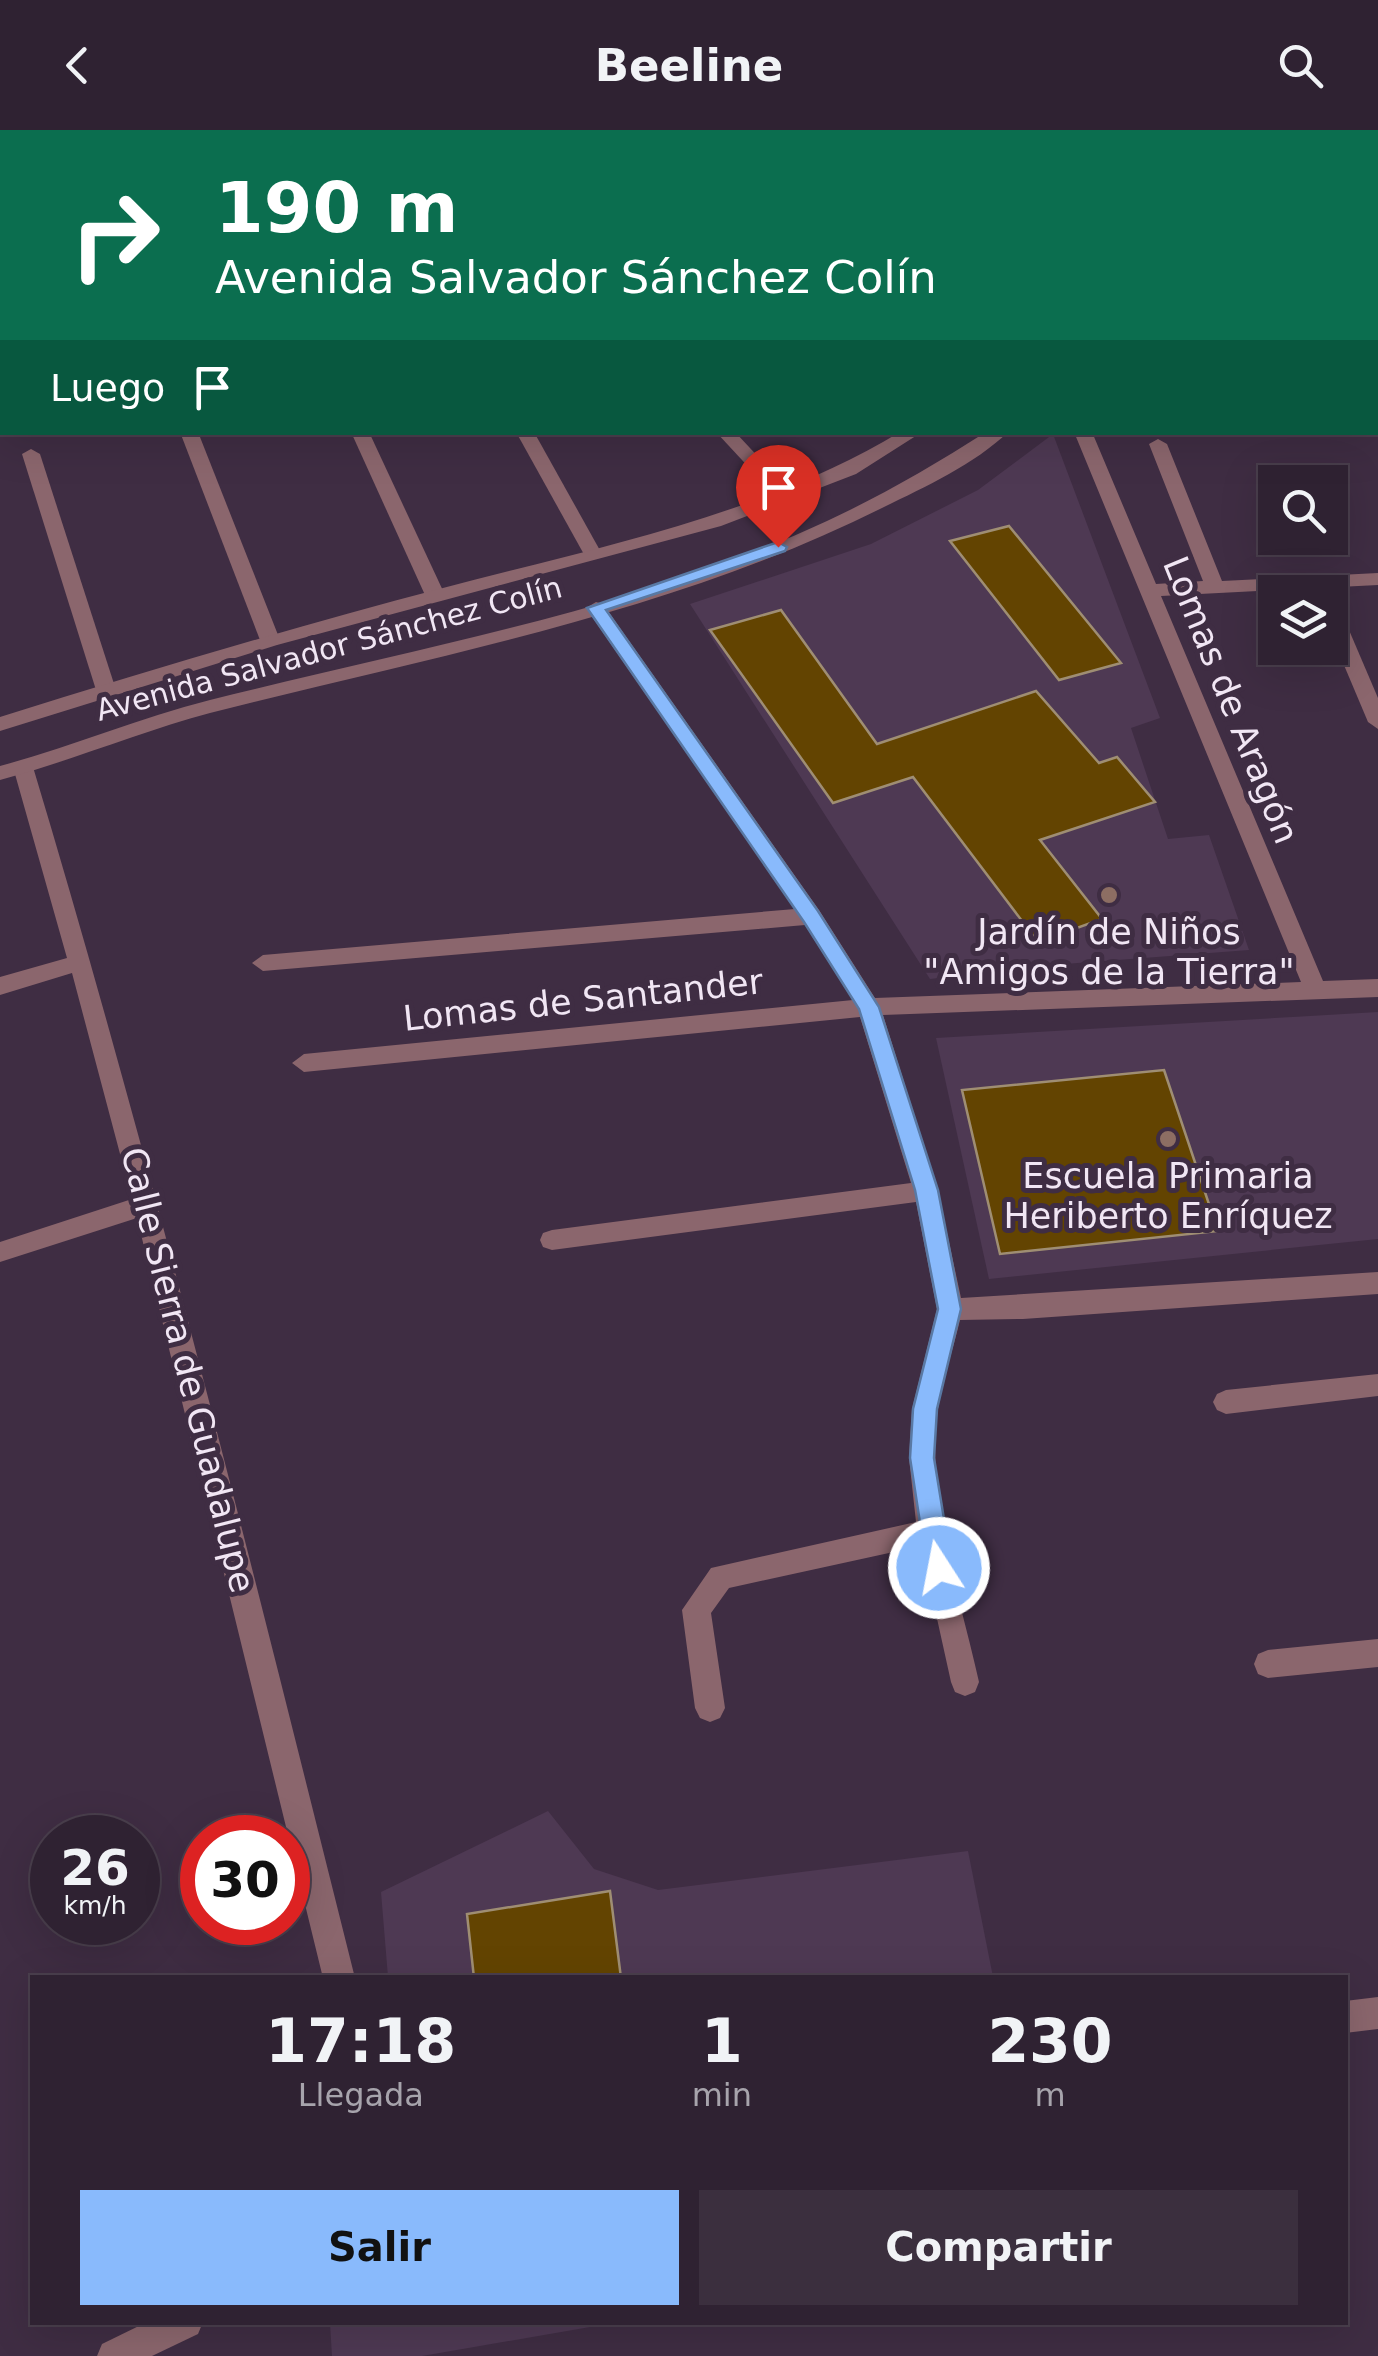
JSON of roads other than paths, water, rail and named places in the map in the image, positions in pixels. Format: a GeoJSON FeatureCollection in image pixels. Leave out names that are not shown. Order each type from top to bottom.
{"type":"FeatureCollection","features":[{"type":"Feature","properties":{"kind":"street"},"geometry":{"type":"LineString","coordinates":[[190,435],[270,640]]}},
{"type":"Feature","properties":{"kind":"street"},"geometry":{"type":"LineString","coordinates":[[361,435],[435,595]]}},
{"type":"Feature","properties":{"kind":"street"},"geometry":{"type":"LineString","coordinates":[[527,435],[593,554]]}},
{"type":"Feature","properties":{"kind":"street"},"geometry":{"type":"LineString","coordinates":[[728,435],[784,496]]}},
{"type":"Feature","properties":{"kind":"street","name":"Avenida Salvador Sánchez Colín"},"geometry":{"type":"LineString","coordinates":[[0,724],[270,640],[714,522],[850,470],[909,435]]}},
{"type":"Feature","properties":{"kind":"street","name":"Avenida Salvador Sánchez Colín"},"geometry":{"type":"LineString","coordinates":[[12,770],[165,719],[596,608],[836,527],[951,467],[995,435]]}},
{"type":"Feature","properties":{"kind":"street","name":"Lomas de Aragón"},"geometry":{"type":"LineString","coordinates":[[1085,435],[1316,992]]}},
{"type":"Feature","properties":{"kind":"street"},"geometry":{"type":"LineString","coordinates":[[1158,444],[1215,587]]}},
{"type":"Feature","properties":{"kind":"street"},"geometry":{"type":"LineString","coordinates":[[30,454],[106,690]]}},
{"type":"Feature","properties":{"kind":"street"},"geometry":{"type":"LineString","coordinates":[[1348,583],[1378,579]]}},
{"type":"Feature","properties":{"kind":"street"},"geometry":{"type":"LineString","coordinates":[[1152,590],[1258,587]]}},
{"type":"Feature","properties":{"kind":"street"},"geometry":{"type":"LineString","coordinates":[[596,608],[811,916],[869,1007],[926,1190],[950,1309],[925,1409],[922,1458],[931,1531],[965,1682]]}},
{"type":"Feature","properties":{"kind":"street"},"geometry":{"type":"LineString","coordinates":[[1348,651],[1378,722]]}},
{"type":"Feature","properties":{"kind":"street"},"geometry":{"type":"LineString","coordinates":[[146,677],[165,719]]}},
{"type":"Feature","properties":{"kind":"street","name":"Calle Sierra de Guadalupe"},"geometry":{"type":"LineString","coordinates":[[12,770],[82,962],[148,1204],[339,1975]]}},
{"type":"Feature","properties":{"kind":"street","name":"Lomas de Santander"},"geometry":{"type":"LineString","coordinates":[[263,964],[811,916]]}},
{"type":"Feature","properties":{"kind":"street"},"geometry":{"type":"LineString","coordinates":[[0,986],[82,962]]}},
{"type":"Feature","properties":{"kind":"street","name":"Lomas de Santander"},"geometry":{"type":"LineString","coordinates":[[304,1063],[869,1007],[1378,988]]}},
{"type":"Feature","properties":{"kind":"street"},"geometry":{"type":"LineString","coordinates":[[552,1240],[926,1190]]}},
{"type":"Feature","properties":{"kind":"street"},"geometry":{"type":"LineString","coordinates":[[0,1252],[148,1204]]}},
{"type":"Feature","properties":{"kind":"street"},"geometry":{"type":"LineString","coordinates":[[950,1309],[1022,1308],[1378,1283]]}},
{"type":"Feature","properties":{"kind":"street"},"geometry":{"type":"LineString","coordinates":[[1226,1402],[1378,1385]]}},
{"type":"Feature","properties":{"kind":"street"},"geometry":{"type":"LineString","coordinates":[[710,1708],[696,1610],[721,1577],[931,1531]]}},
{"type":"Feature","properties":{"kind":"street"},"geometry":{"type":"LineString","coordinates":[[1268,1664],[1378,1654]]}},
{"type":"Feature","properties":{"kind":"street"},"geometry":{"type":"LineString","coordinates":[[1348,2017],[1378,2013]]}},
{"type":"Feature","properties":{"kind":"street"},"geometry":{"type":"LineString","coordinates":[[114,2356],[180,2325]]}},
{"type":"Feature","properties":{"kind":"place","name":"Jardín de Niños \"Amigos de la Tierra\""},"geometry":{"type":"Point","coordinates":[1109,895]}},
{"type":"Feature","properties":{"kind":"place","name":"Escuela Primaria Heriberto Enríquez"},"geometry":{"type":"Point","coordinates":[1168,1139]}}]}
